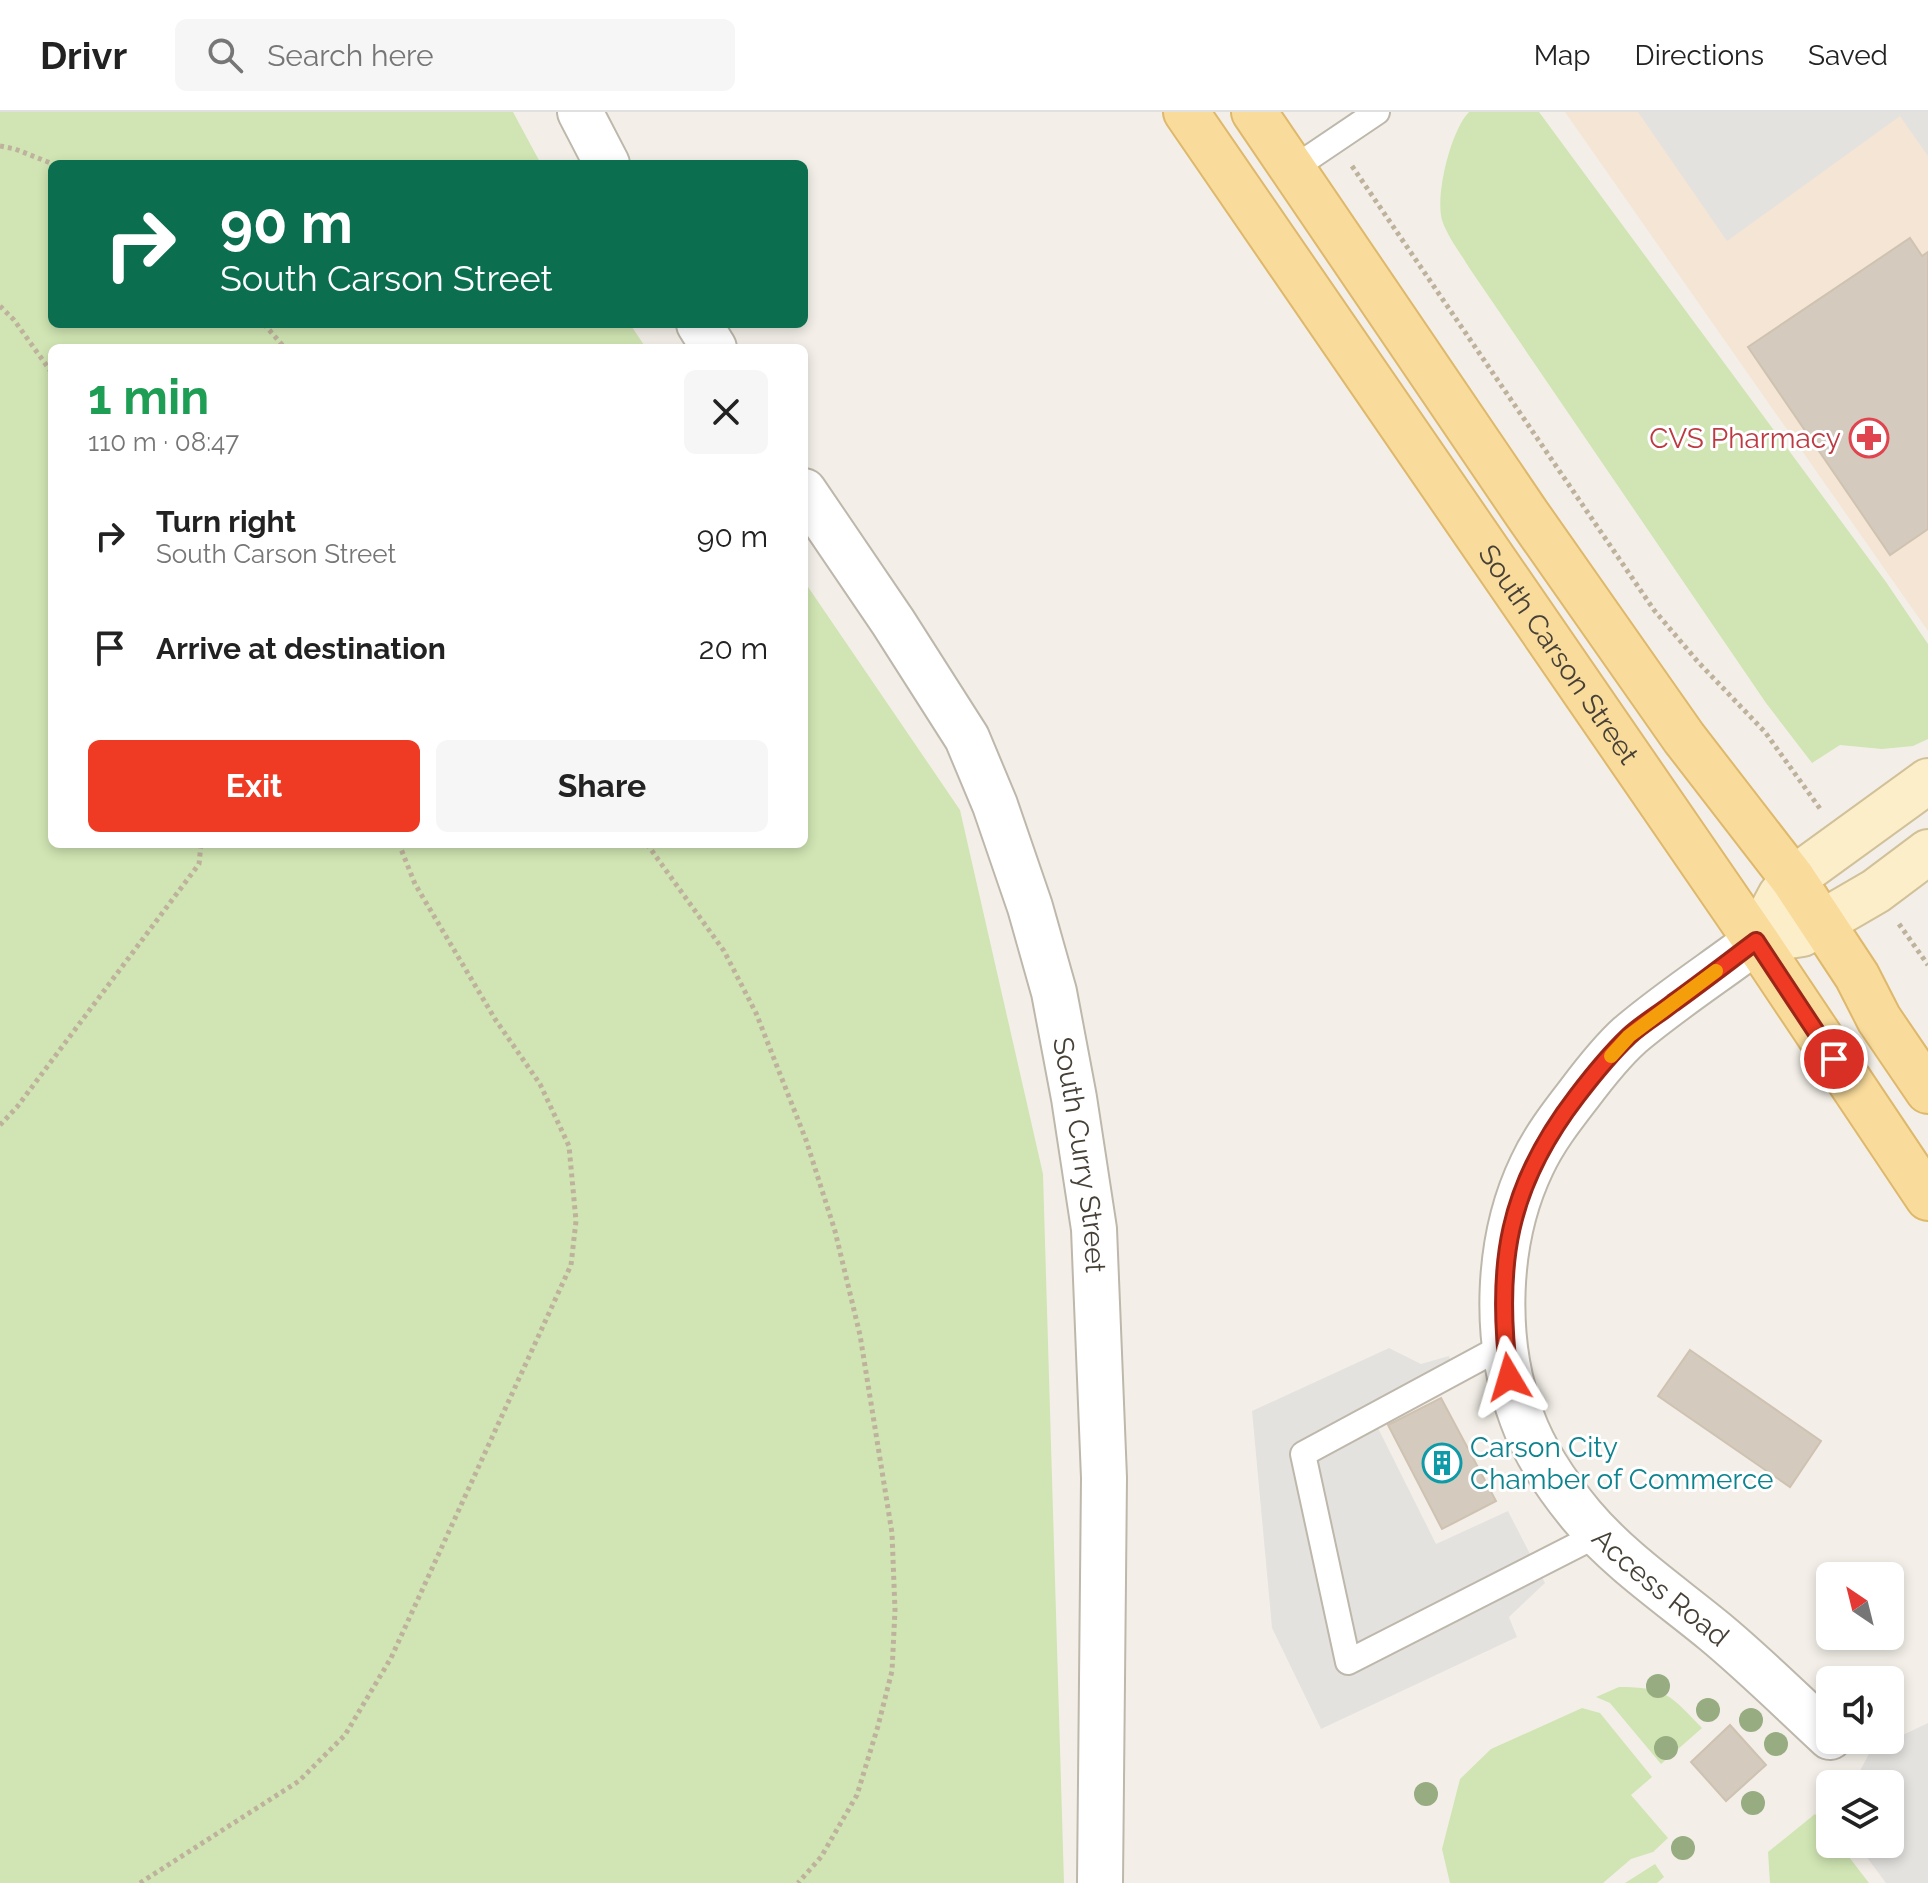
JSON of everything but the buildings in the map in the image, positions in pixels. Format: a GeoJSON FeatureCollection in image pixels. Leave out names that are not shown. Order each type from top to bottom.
{"type":"FeatureCollection","features":[{"type":"Feature","properties":{"kind":"main road","name":"South Carson Street"},"geometry":{"type":"LineString","coordinates":[[1186,112],[1756,941],[1928,1198]]}},
{"type":"Feature","properties":{"kind":"main road","name":"South Carson Street"},"geometry":{"type":"LineString","coordinates":[[1254,112],[1527,514],[1684,738],[1793,879],[1857,976],[1879,1019],[1928,1091]]}},
{"type":"Feature","properties":{"kind":"main road"},"geometry":{"type":"LineString","coordinates":[[1246,199],[1294,168]]}},
{"type":"Feature","properties":{"kind":"main road"},"geometry":{"type":"LineString","coordinates":[[1756,941],[1780,896],[1793,879],[1928,781]]}},
{"type":"Feature","properties":{"kind":"main road"},"geometry":{"type":"LineString","coordinates":[[1756,941],[1802,934],[1876,891],[1928,852]]}},
{"type":"Feature","properties":{"kind":"street"},"geometry":{"type":"LineString","coordinates":[[580,112],[605,160]]}},
{"type":"Feature","properties":{"kind":"street","name":"South Curry Street"},"geometry":{"type":"LineString","coordinates":[[808,497],[967,738],[995,805],[1025,892],[1054,992],[1094,1229],[1104,1478],[1100,1883]]}},
{"type":"Feature","properties":{"kind":"street","name":"Access Road"},"geometry":{"type":"LineString","coordinates":[[1756,941],[1629,1036],[1558,1121],[1532,1164],[1510,1227],[1505,1269],[1505,1345],[1509,1377],[1522,1420],[1546,1468],[1582,1516],[1635,1567],[1717,1634],[1816,1724]]}},
{"type":"Feature","properties":{"kind":"lane"},"geometry":{"type":"LineString","coordinates":[[1294,168],[1377,112]]}},
{"type":"Feature","properties":{"kind":"lane"},"geometry":{"type":"LineString","coordinates":[[1505,1345],[1303,1454],[1348,1662],[1599,1534]]}},
{"type":"Feature","properties":{"kind":"path"},"geometry":{"type":"LineString","coordinates":[[0,146],[48,162]]}},
{"type":"Feature","properties":{"kind":"path"},"geometry":{"type":"LineString","coordinates":[[1379,205],[1654,610],[1765,732],[1810,794]]}},
{"type":"Feature","properties":{"kind":"path"},"geometry":{"type":"LineString","coordinates":[[0,306],[14,320],[48,367]]}},
{"type":"Feature","properties":{"kind":"path"},"geometry":{"type":"LineString","coordinates":[[268,328],[282,344]]}},
{"type":"Feature","properties":{"kind":"path"},"geometry":{"type":"LineString","coordinates":[[0,1125],[17,1107],[199,864],[201,848]]}},
{"type":"Feature","properties":{"kind":"path"},"geometry":{"type":"LineString","coordinates":[[140,1883],[299,1781],[345,1735],[391,1658],[571,1265],[576,1221],[569,1146],[540,1084],[495,1019],[415,884],[401,848]]}},
{"type":"Feature","properties":{"kind":"path"},"geometry":{"type":"LineString","coordinates":[[650,848],[730,964],[756,1013],[806,1140],[835,1231],[860,1335],[892,1533],[895,1610],[892,1671],[885,1699],[857,1795],[821,1857],[798,1883]]}},
{"type":"Feature","properties":{"kind":"path"},"geometry":{"type":"LineString","coordinates":[[1920,953],[1928,965]]}},
{"type":"Feature","properties":{"kind":"shaded area"},"geometry":{"type":"Polygon","coordinates":[[[1565,112],[1928,112],[1928,631],[1565,112]]]}},
{"type":"Feature","properties":{"kind":"shaded area"},"geometry":{"type":"Polygon","coordinates":[[[1638,112],[1928,112],[1928,156],[1900,116],[1727,241],[1638,112]]]}},
{"type":"Feature","properties":{"kind":"shaded area"},"geometry":{"type":"Polygon","coordinates":[[[1389,1348],[1421,1364],[1449,1356],[1458,1385],[1377,1426],[1436,1544],[1508,1511],[1545,1583],[1509,1617],[1517,1637],[1321,1729],[1272,1628],[1252,1411],[1389,1348]]]}},
{"type":"Feature","properties":{"kind":"shaded area"},"geometry":{"type":"Polygon","coordinates":[[[1928,1723],[1928,1883],[1886,1883],[1867,1858],[1904,1858],[1904,1770],[1860,1770],[1869,1754],[1904,1754],[1904,1734],[1928,1723]]]}},
{"type":"Feature","properties":{"kind":"green space"},"geometry":{"type":"Polygon","coordinates":[[[0,112],[513,112],[539,160],[48,160],[48,328],[633,328],[643,344],[48,344],[48,848],[808,848],[808,587],[960,810],[1043,1174],[1064,1883],[0,1883],[0,112]]]}},
{"type":"Feature","properties":{"kind":"green space"},"geometry":{"type":"Polygon","coordinates":[[[1469,112],[1539,112],[1886,582],[1928,644],[1928,739],[1913,746],[1882,749],[1840,745],[1812,763],[1766,703],[1447,232],[1440,209],[1446,163],[1456,133],[1469,112]]]}},
{"type":"Feature","properties":{"kind":"green space"},"geometry":{"type":"Polygon","coordinates":[[[1619,1687],[1647,1689],[1666,1695],[1702,1728],[1661,1764],[1610,1703],[1596,1697],[1619,1687]]]}},
{"type":"Feature","properties":{"kind":"green space"},"geometry":{"type":"Polygon","coordinates":[[[1582,1708],[1600,1713],[1652,1777],[1631,1795],[1668,1838],[1653,1852],[1631,1859],[1603,1883],[1450,1883],[1442,1849],[1460,1779],[1491,1749],[1582,1708]]]}},
{"type":"Feature","properties":{"kind":"green space"},"geometry":{"type":"Polygon","coordinates":[[[1815,1814],[1816,1858],[1850,1858],[1869,1883],[1770,1883],[1768,1852],[1815,1814]]]}},
{"type":"Feature","properties":{"kind":"green space"},"geometry":{"type":"Polygon","coordinates":[[[1655,1864],[1664,1877],[1657,1883],[1625,1883],[1655,1864]]]}},
{"type":"Feature","properties":{"kind":"slow traffic"},"geometry":{"type":"LineString","coordinates":[[1611,1056],[1629,1036],[1716,971]]}},
{"type":"Feature","properties":{"kind":"place","name":"CVS Pharmacy"},"geometry":{"type":"Point","coordinates":[1869,438]}},
{"type":"Feature","properties":{"kind":"place","name":"Carson City Chamber of Commerce"},"geometry":{"type":"Point","coordinates":[1442,1463]}},
{"type":"Feature","properties":{"kind":"route"},"geometry":{"type":"LineString","coordinates":[[1509,1377],[1503,1313],[1505,1269],[1510,1227],[1520,1196],[1532,1164],[1558,1121],[1629,1036],[1756,941],[1834,1059]]}}]}
